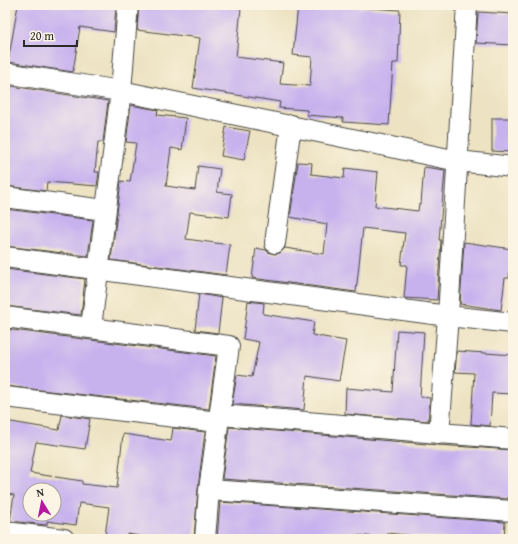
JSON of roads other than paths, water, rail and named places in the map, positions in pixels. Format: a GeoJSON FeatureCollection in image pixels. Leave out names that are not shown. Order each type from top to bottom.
{"type":"FeatureCollection","features":[{"type":"Feature","properties":{"kind":"street"},"geometry":{"type":"LineString","coordinates":[[91,327],[97,269],[121,91],[128,5]]}},
{"type":"Feature","properties":{"kind":"street"},"geometry":{"type":"LineString","coordinates":[[439,434],[448,316],[467,5]]}},
{"type":"Feature","properties":{"kind":"street"},"geometry":{"type":"LineString","coordinates":[[5,74],[121,91],[458,161],[513,167]]}},
{"type":"Feature","properties":{"kind":"street"},"geometry":{"type":"LineString","coordinates":[[275,243],[290,125]]}},
{"type":"Feature","properties":{"kind":"street"},"geometry":{"type":"LineString","coordinates":[[5,197],[105,210]]}},
{"type":"Feature","properties":{"kind":"street"},"geometry":{"type":"LineString","coordinates":[[5,258],[448,316],[513,323]]}},
{"type":"Feature","properties":{"kind":"street"},"geometry":{"type":"LineString","coordinates":[[5,316],[229,346],[209,490],[204,539]]}},
{"type":"Feature","properties":{"kind":"street"},"geometry":{"type":"LineString","coordinates":[[5,396],[219,418],[513,439]]}},
{"type":"Feature","properties":{"kind":"street"},"geometry":{"type":"LineString","coordinates":[[209,490],[513,511]]}},
{"type":"Feature","properties":{"kind":"street"},"geometry":{"type":"LineString","coordinates":[[5,532],[64,539]]}}]}
